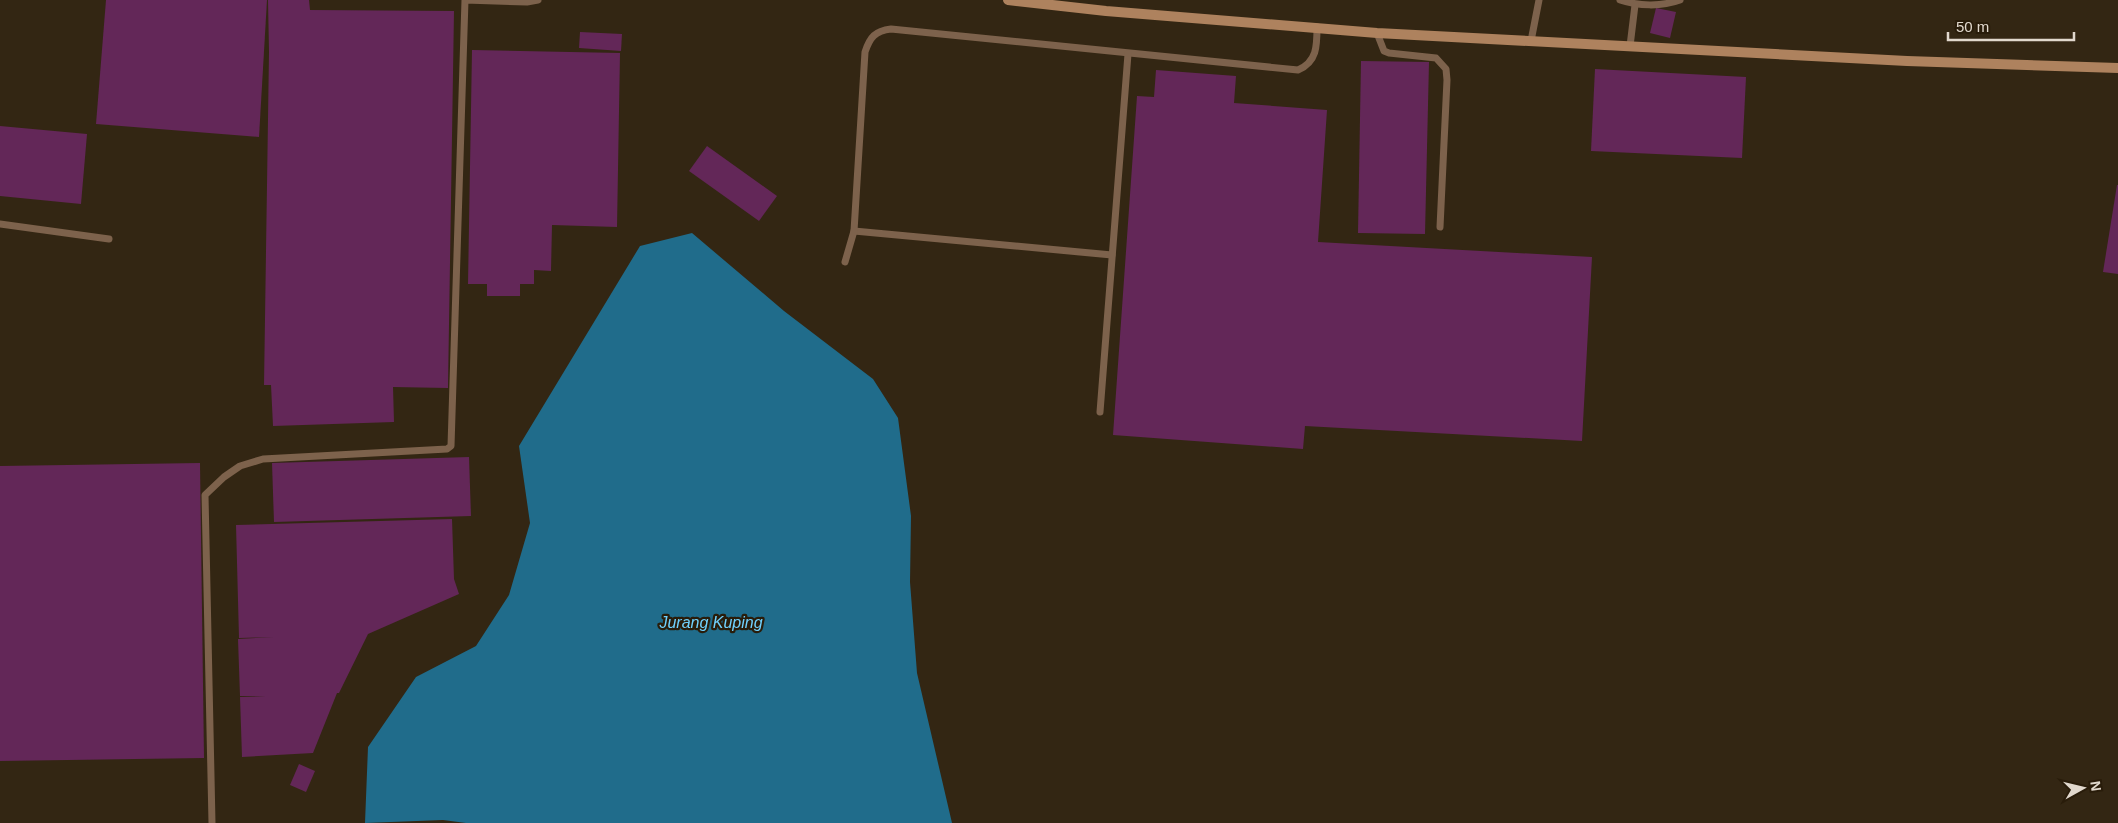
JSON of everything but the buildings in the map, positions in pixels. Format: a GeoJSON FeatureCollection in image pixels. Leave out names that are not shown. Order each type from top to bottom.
{"type":"FeatureCollection","features":[{"type":"Feature","properties":{"kind":"street"},"geometry":{"type":"LineString","coordinates":[[1008,0],[1377,33],[1907,62],[2118,68]]}},
{"type":"Feature","properties":{"kind":"lane"},"geometry":{"type":"LineString","coordinates":[[212,823],[205,495],[224,477],[240,466],[264,459],[447,449],[451,446],[464,0],[527,2],[538,0]]}},
{"type":"Feature","properties":{"kind":"lane"},"geometry":{"type":"LineString","coordinates":[[1531,40],[1539,0]]}},
{"type":"Feature","properties":{"kind":"lane"},"geometry":{"type":"LineString","coordinates":[[1620,0],[1635,5],[1670,3],[1680,0]]}},
{"type":"Feature","properties":{"kind":"lane"},"geometry":{"type":"LineString","coordinates":[[1630,46],[1635,5]]}},
{"type":"Feature","properties":{"kind":"lane"},"geometry":{"type":"LineString","coordinates":[[845,262],[854,231],[865,52],[870,38],[879,31],[891,29],[1298,70],[1307,66],[1316,52],[1318,27]]}},
{"type":"Feature","properties":{"kind":"lane"},"geometry":{"type":"LineString","coordinates":[[1377,33],[1384,50],[1389,53],[1436,58],[1446,68],[1440,227]]}},
{"type":"Feature","properties":{"kind":"lane"},"geometry":{"type":"LineString","coordinates":[[1100,412],[1128,54]]}},
{"type":"Feature","properties":{"kind":"lane"},"geometry":{"type":"LineString","coordinates":[[0,224],[109,239]]}},
{"type":"Feature","properties":{"kind":"lane"},"geometry":{"type":"LineString","coordinates":[[854,231],[1112,255]]}},
{"type":"Feature","properties":{"kind":"water","name":"Jurang Kuping"},"geometry":{"type":"Polygon","coordinates":[[[692,233],[784,311],[873,379],[898,418],[911,516],[910,582],[917,673],[952,823],[466,823],[443,820],[365,823],[368,747],[416,677],[476,646],[509,595],[530,523],[519,446],[640,246],[692,233]]]}}]}
